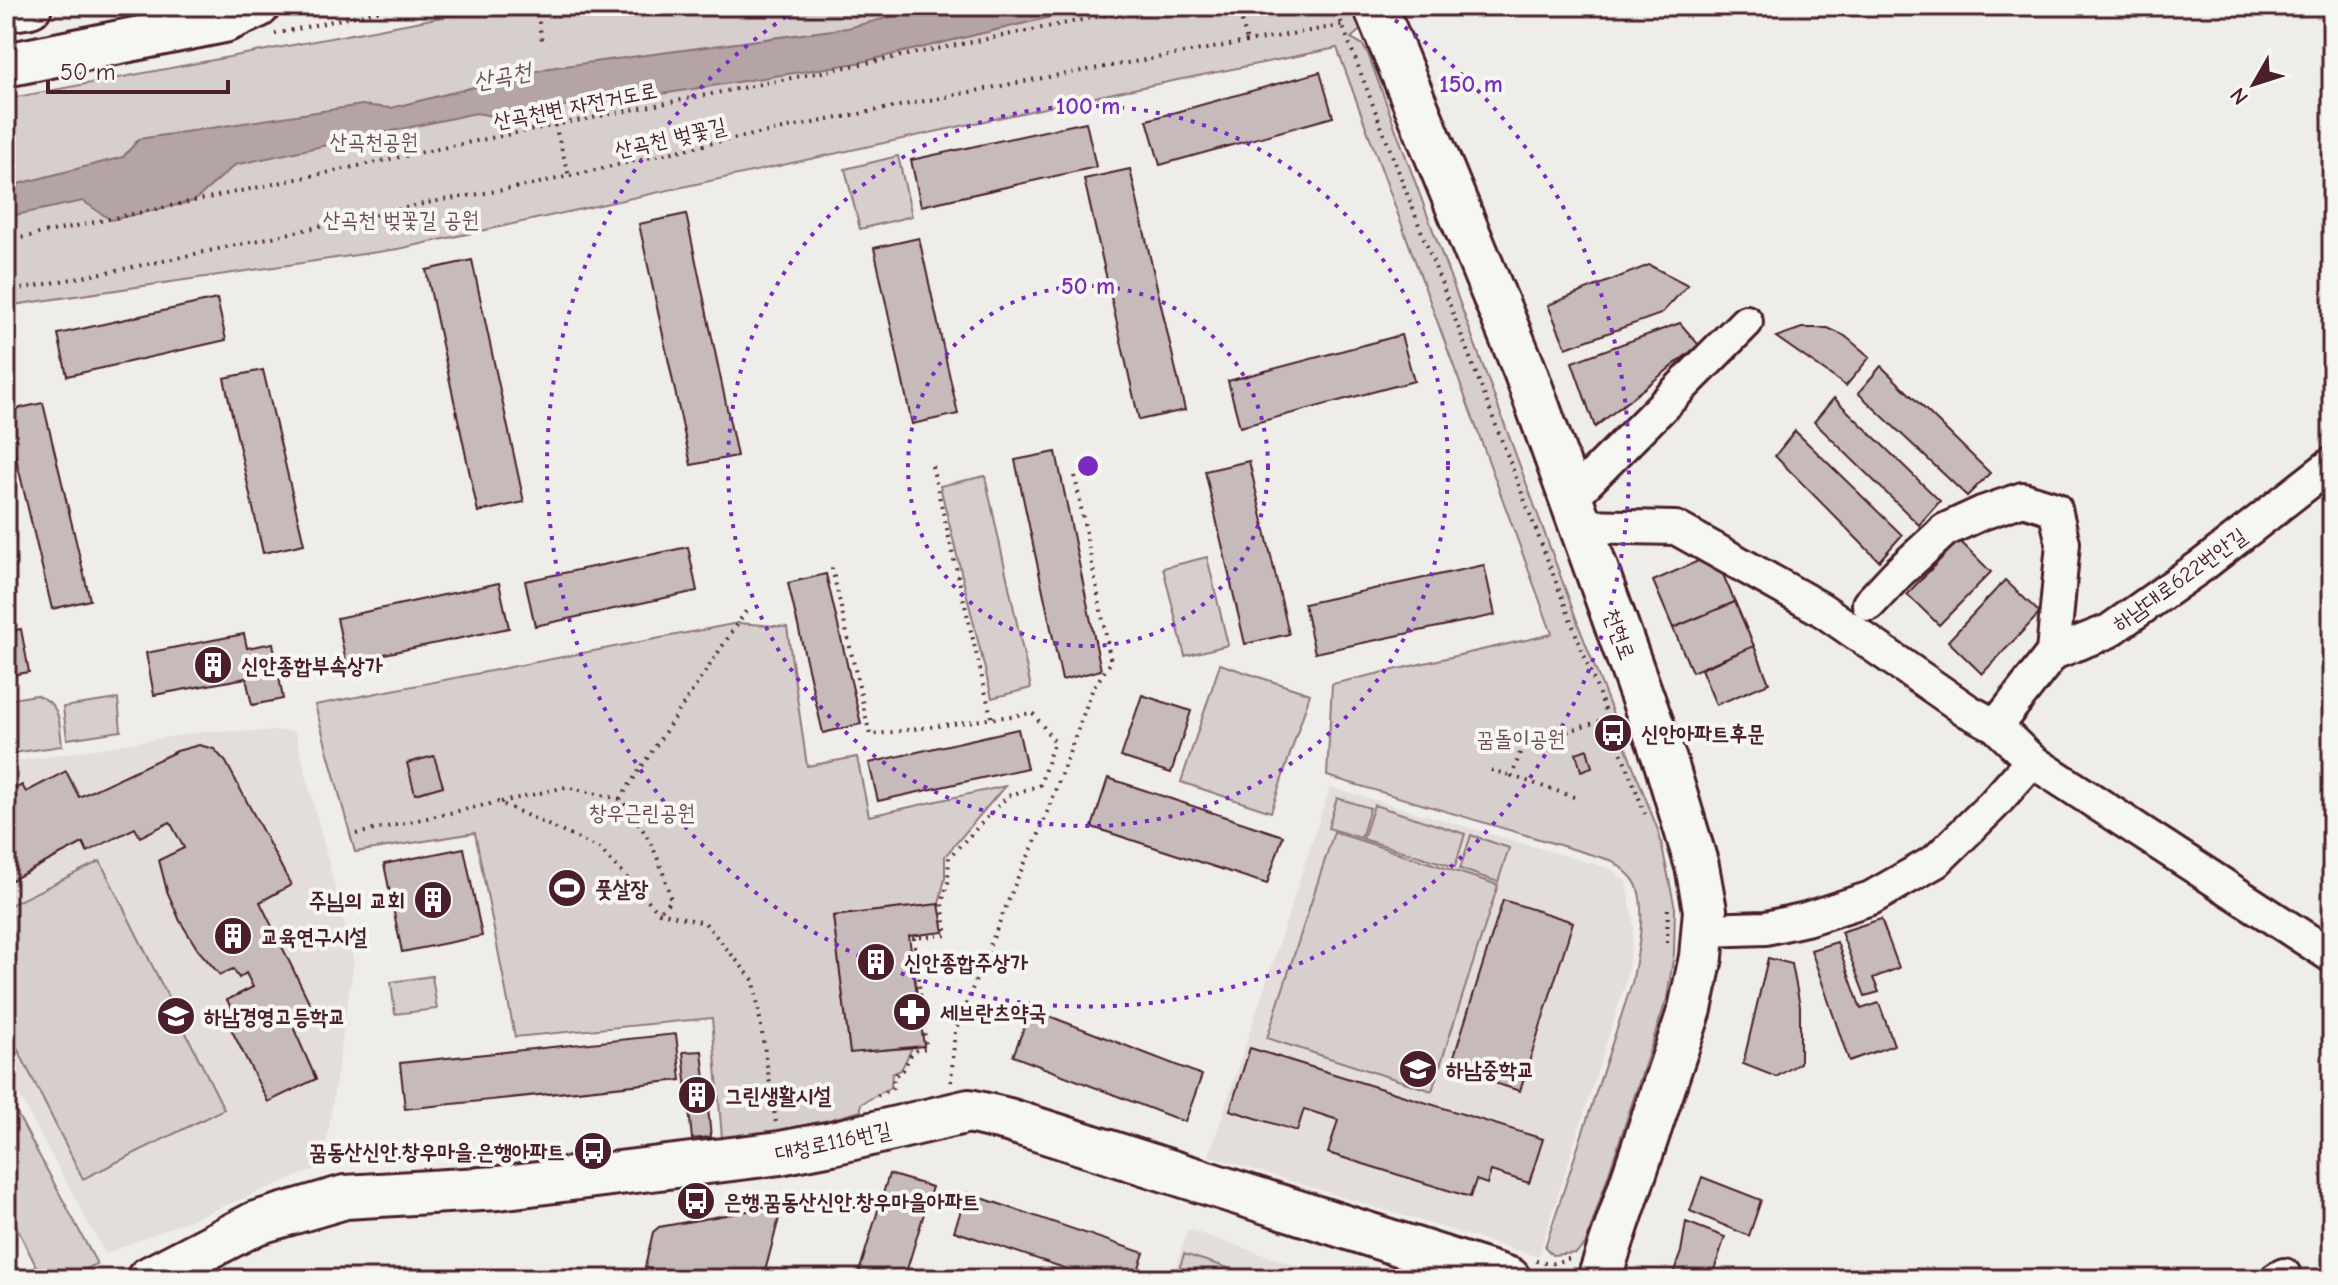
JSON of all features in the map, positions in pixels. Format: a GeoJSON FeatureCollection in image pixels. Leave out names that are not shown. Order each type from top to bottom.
{"type":"FeatureCollection","features":[{"type":"Feature","properties":{"kind":"main road"},"geometry":{"type":"LineString","coordinates":[[6,10],[30,6]]}},
{"type":"Feature","properties":{"kind":"main road"},"geometry":{"type":"LineString","coordinates":[[6,38],[177,6]]}},
{"type":"Feature","properties":{"kind":"main road"},"geometry":{"type":"LineString","coordinates":[[6,65],[224,21],[258,6]]}},
{"type":"Feature","properties":{"kind":"main road","name":"천현로"},"geometry":{"type":"LineString","coordinates":[[1367,11],[1525,371],[1666,763],[1686,827],[1702,895],[1685,938],[1701,957],[1690,1009],[1587,1268]]}},
{"type":"Feature","properties":{"kind":"main road","name":"대청로116번길"},"geometry":{"type":"LineString","coordinates":[[148,1279],[256,1223],[345,1197],[498,1188],[780,1153],[969,1111],[1519,1269]]}},
{"type":"Feature","properties":{"kind":"street"},"geometry":{"type":"LineString","coordinates":[[1575,512],[1746,322]]}},
{"type":"Feature","properties":{"kind":"street","name":"하남대로622번안길"},"geometry":{"type":"LineString","coordinates":[[2053,653],[2109,631],[2204,564],[2332,464]]}},
{"type":"Feature","properties":{"kind":"street"},"geometry":{"type":"LineString","coordinates":[[1869,604],[1945,530],[2023,499],[2055,509],[2063,543],[2053,653],[1996,726]]}},
{"type":"Feature","properties":{"kind":"street"},"geometry":{"type":"LineString","coordinates":[[1575,512],[1676,528],[1821,609],[1968,711],[1996,726],[2032,761],[2332,956]]}},
{"type":"Feature","properties":{"kind":"street"},"geometry":{"type":"LineString","coordinates":[[1685,938],[1766,928],[1871,898],[1936,861],[2032,761]]}},
{"type":"Feature","properties":{"kind":"path"},"geometry":{"type":"LineString","coordinates":[[536,6],[542,40]]}},
{"type":"Feature","properties":{"kind":"path","name":"산곡천변 자전거도로"},"geometry":{"type":"LineString","coordinates":[[6,241],[555,125],[1152,6]]}},
{"type":"Feature","properties":{"kind":"path"},"geometry":{"type":"LineString","coordinates":[[1238,6],[1247,42]]}},
{"type":"Feature","properties":{"kind":"path"},"geometry":{"type":"LineString","coordinates":[[1335,6],[1367,11],[1608,718],[1646,817]]}},
{"type":"Feature","properties":{"kind":"path","name":"산곡천 벚꽃길"},"geometry":{"type":"LineString","coordinates":[[6,292],[569,176],[717,142],[1031,80],[1247,42],[1367,11]]}},
{"type":"Feature","properties":{"kind":"path"},"geometry":{"type":"LineString","coordinates":[[555,125],[569,176]]}},
{"type":"Feature","properties":{"kind":"path"},"geometry":{"type":"LineString","coordinates":[[932,466],[992,720]]}},
{"type":"Feature","properties":{"kind":"path"},"geometry":{"type":"LineString","coordinates":[[963,1087],[950,1082],[955,1031],[1018,877],[1040,832],[1093,688],[1111,662],[1074,471]]}},
{"type":"Feature","properties":{"kind":"path"},"geometry":{"type":"LineString","coordinates":[[832,568],[870,735],[1033,713],[1054,741],[1040,785],[1008,796],[949,857],[948,883],[942,904],[947,935],[914,938],[926,1048],[913,1051],[903,1070],[894,1076],[893,1088],[864,1104]]}},
{"type":"Feature","properties":{"kind":"path"},"geometry":{"type":"LineString","coordinates":[[620,799],[748,608]]}},
{"type":"Feature","properties":{"kind":"path"},"geometry":{"type":"LineString","coordinates":[[1512,776],[1522,747],[1608,718]]}},
{"type":"Feature","properties":{"kind":"path"},"geometry":{"type":"LineString","coordinates":[[1491,770],[1574,797]]}},
{"type":"Feature","properties":{"kind":"path"},"geometry":{"type":"LineString","coordinates":[[356,834],[566,787],[620,799],[652,842],[662,869],[671,900],[659,912]]}},
{"type":"Feature","properties":{"kind":"path"},"geometry":{"type":"LineString","coordinates":[[498,802],[600,849],[659,912],[705,923],[754,981],[780,1153]]}},
{"type":"Feature","properties":{"kind":"path"},"geometry":{"type":"LineString","coordinates":[[1666,893],[1669,909],[1685,938]]}},
{"type":"Feature","properties":{"kind":"path"},"geometry":{"type":"LineString","coordinates":[[1519,1269],[1550,1264],[1587,1268]]}},
{"type":"Feature","properties":{"kind":"shaded area"},"geometry":{"type":"Polygon","coordinates":[[[934,6],[1097,6],[857,63],[605,103],[580,103],[553,108],[520,121],[476,113],[235,165],[194,201],[111,220],[83,201],[6,217],[6,187],[123,157],[139,139],[362,105],[391,108],[549,68],[847,28],[934,6]]]}},
{"type":"Feature","properties":{"kind":"shaded area","name":"하남경영고등학교"},"geometry":{"type":"Polygon","coordinates":[[[206,731],[295,731],[354,962],[323,1166],[105,1254],[6,1071],[6,763],[206,731]]]}},
{"type":"Feature","properties":{"kind":"shaded area","name":"하남중학교"},"geometry":{"type":"Polygon","coordinates":[[[1330,787],[1611,869],[1626,881],[1634,926],[1626,982],[1538,1257],[1209,1156],[1330,787]]]}},
{"type":"Feature","properties":{"kind":"shaded area"},"geometry":{"type":"Polygon","coordinates":[[[1188,1229],[1335,1279],[1172,1279],[1188,1229]]]}},
{"type":"Feature","properties":{"kind":"green space","name":"산곡천공원"},"geometry":{"type":"Polygon","coordinates":[[[501,6],[1388,6],[1351,38],[1362,44],[1368,54],[1580,629],[1659,833],[1675,908],[1674,953],[1667,998],[1585,1245],[1576,1253],[1552,1255],[1545,1247],[1632,983],[1641,929],[1637,888],[1630,876],[1613,861],[1327,776],[1332,684],[1552,634],[1337,48],[1118,92],[398,249],[6,306],[6,99],[501,6]]]}},
{"type":"Feature","properties":{"kind":"green space"},"geometry":{"type":"Polygon","coordinates":[[[898,156],[912,216],[860,229],[845,169],[898,156]]]}},
{"type":"Feature","properties":{"kind":"green space"},"geometry":{"type":"Polygon","coordinates":[[[985,476],[1031,688],[992,698],[940,486],[985,476]]]}},
{"type":"Feature","properties":{"kind":"green space"},"geometry":{"type":"Polygon","coordinates":[[[1207,557],[1228,645],[1185,656],[1163,568],[1207,557]]]}},
{"type":"Feature","properties":{"kind":"green space","name":"창우근린공원"},"geometry":{"type":"Polygon","coordinates":[[[738,623],[787,627],[807,766],[857,757],[869,816],[1005,786],[945,856],[945,878],[939,904],[833,916],[850,1052],[912,1048],[901,1070],[892,1074],[891,1087],[861,1104],[861,1111],[831,1119],[831,1122],[723,1150],[712,1018],[515,1037],[475,833],[355,852],[315,705],[738,623]]]}},
{"type":"Feature","properties":{"kind":"green space"},"geometry":{"type":"Polygon","coordinates":[[[1220,664],[1310,694],[1271,812],[1181,782],[1220,664]]]}},
{"type":"Feature","properties":{"kind":"green space"},"geometry":{"type":"Polygon","coordinates":[[[36,695],[51,703],[55,709],[62,746],[6,754],[6,700],[36,695]]]}},
{"type":"Feature","properties":{"kind":"green space"},"geometry":{"type":"Polygon","coordinates":[[[118,699],[121,731],[67,739],[63,707],[118,699]]]}},
{"type":"Feature","properties":{"kind":"green space"},"geometry":{"type":"Polygon","coordinates":[[[1337,798],[1370,808],[1361,838],[1328,828],[1337,798]]]}},
{"type":"Feature","properties":{"kind":"green space"},"geometry":{"type":"Polygon","coordinates":[[[1374,805],[1465,834],[1455,867],[1363,839],[1374,805]]]}},
{"type":"Feature","properties":{"kind":"green space"},"geometry":{"type":"Polygon","coordinates":[[[1334,832],[1498,885],[1432,1091],[1267,1038],[1334,832]]]}},
{"type":"Feature","properties":{"kind":"green space"},"geometry":{"type":"Polygon","coordinates":[[[1471,835],[1509,848],[1498,882],[1460,869],[1471,835]]]}},
{"type":"Feature","properties":{"kind":"green space"},"geometry":{"type":"Polygon","coordinates":[[[100,861],[224,1109],[83,1179],[6,1026],[6,907],[100,861]]]}},
{"type":"Feature","properties":{"kind":"green space"},"geometry":{"type":"Polygon","coordinates":[[[432,976],[437,1009],[395,1014],[391,982],[432,976]]]}},
{"type":"Feature","properties":{"kind":"green space"},"geometry":{"type":"Polygon","coordinates":[[[6,1093],[97,1264],[71,1276],[36,1266],[6,1206],[6,1093]]]}},
{"type":"Feature","properties":{"kind":"green space"},"geometry":{"type":"Polygon","coordinates":[[[1184,1254],[1263,1279],[1176,1279],[1184,1254]]]}},
{"type":"Feature","properties":{"kind":"building"},"geometry":{"type":"Polygon","coordinates":[[[1320,72],[1333,117],[1160,165],[1147,120],[1320,72]]]}},
{"type":"Feature","properties":{"kind":"building"},"geometry":{"type":"Polygon","coordinates":[[[1086,122],[1096,167],[921,206],[911,160],[1086,122]]]}},
{"type":"Feature","properties":{"kind":"building"},"geometry":{"type":"Polygon","coordinates":[[[1130,169],[1185,410],[1139,420],[1084,179],[1130,169]]]}},
{"type":"Feature","properties":{"kind":"building"},"geometry":{"type":"Polygon","coordinates":[[[686,214],[737,456],[691,465],[639,224],[686,214]]]}},
{"type":"Feature","properties":{"kind":"building"},"geometry":{"type":"Polygon","coordinates":[[[919,238],[958,414],[912,424],[874,248],[919,238]]]}},
{"type":"Feature","properties":{"kind":"building"},"geometry":{"type":"Polygon","coordinates":[[[472,260],[524,502],[478,512],[426,270],[472,260]]]}},
{"type":"Feature","properties":{"kind":"building"},"geometry":{"type":"Polygon","coordinates":[[[1649,265],[1688,285],[1661,314],[1566,348],[1548,305],[1649,265]]]}},
{"type":"Feature","properties":{"kind":"building"},"geometry":{"type":"Polygon","coordinates":[[[217,299],[226,340],[67,376],[58,334],[217,299]]]}},
{"type":"Feature","properties":{"kind":"building"},"geometry":{"type":"Polygon","coordinates":[[[1680,323],[1699,345],[1595,427],[1572,362],[1680,323]]]}},
{"type":"Feature","properties":{"kind":"building"},"geometry":{"type":"Polygon","coordinates":[[[1802,328],[1828,328],[1845,336],[1870,357],[1846,386],[1776,337],[1802,328]]]}},
{"type":"Feature","properties":{"kind":"building"},"geometry":{"type":"Polygon","coordinates":[[[1401,335],[1414,381],[1240,427],[1228,381],[1401,335]]]}},
{"type":"Feature","properties":{"kind":"building"},"geometry":{"type":"Polygon","coordinates":[[[1881,366],[1990,473],[1967,496],[1858,393],[1881,366]]]}},
{"type":"Feature","properties":{"kind":"building"},"geometry":{"type":"Polygon","coordinates":[[[263,370],[304,544],[263,553],[224,378],[263,370]]]}},
{"type":"Feature","properties":{"kind":"building"},"geometry":{"type":"Polygon","coordinates":[[[1834,398],[1940,501],[1919,525],[1814,422],[1834,398]]]}},
{"type":"Feature","properties":{"kind":"building"},"geometry":{"type":"Polygon","coordinates":[[[43,403],[90,600],[52,609],[6,416],[6,411],[43,403]]]}},
{"type":"Feature","properties":{"kind":"building"},"geometry":{"type":"Polygon","coordinates":[[[1795,431],[1902,535],[1879,561],[1775,456],[1795,431]]]}},
{"type":"Feature","properties":{"kind":"building"},"geometry":{"type":"Polygon","coordinates":[[[1056,452],[1101,670],[1062,680],[1015,460],[1056,452]]]}},
{"type":"Feature","properties":{"kind":"building"},"geometry":{"type":"Polygon","coordinates":[[[1249,461],[1289,634],[1245,644],[1205,471],[1249,461]]]}},
{"type":"Feature","properties":{"kind":"building"},"geometry":{"type":"Polygon","coordinates":[[[1959,540],[1991,572],[1939,625],[1907,594],[1959,540]]]}},
{"type":"Feature","properties":{"kind":"building"},"geometry":{"type":"Polygon","coordinates":[[[688,547],[697,591],[535,626],[525,581],[688,547]]]}},
{"type":"Feature","properties":{"kind":"building"},"geometry":{"type":"Polygon","coordinates":[[[1714,554],[1735,602],[1673,628],[1653,581],[1714,554]]]}},
{"type":"Feature","properties":{"kind":"building"},"geometry":{"type":"Polygon","coordinates":[[[1484,565],[1495,615],[1315,653],[1304,604],[1484,565]]]}},
{"type":"Feature","properties":{"kind":"building"},"geometry":{"type":"Polygon","coordinates":[[[826,574],[861,724],[823,733],[788,583],[826,574]]]}},
{"type":"Feature","properties":{"kind":"building"},"geometry":{"type":"Polygon","coordinates":[[[2005,580],[2040,613],[1982,674],[1948,641],[2005,580]]]}},
{"type":"Feature","properties":{"kind":"building"},"geometry":{"type":"Polygon","coordinates":[[[499,583],[509,628],[346,662],[337,618],[499,583]]]}},
{"type":"Feature","properties":{"kind":"building"},"geometry":{"type":"Polygon","coordinates":[[[1735,602],[1754,646],[1692,672],[1673,628],[1735,602]]]}},
{"type":"Feature","properties":{"kind":"building"},"geometry":{"type":"Polygon","coordinates":[[[21,629],[29,672],[6,676],[6,632],[21,629]]]}},
{"type":"Feature","properties":{"kind":"building","name":"신안종합부속상가"},"geometry":{"type":"Polygon","coordinates":[[[244,634],[247,648],[273,643],[283,699],[252,705],[246,678],[154,695],[146,653],[244,634]]]}},
{"type":"Feature","properties":{"kind":"building"},"geometry":{"type":"Polygon","coordinates":[[[1754,646],[1769,683],[1716,705],[1701,669],[1754,646]]]}},
{"type":"Feature","properties":{"kind":"building"},"geometry":{"type":"Polygon","coordinates":[[[1142,695],[1191,711],[1171,773],[1121,757],[1142,695]]]}},
{"type":"Feature","properties":{"kind":"building"},"geometry":{"type":"Polygon","coordinates":[[[1018,729],[1027,768],[878,801],[869,763],[1018,729]]]}},
{"type":"Feature","properties":{"kind":"building","name":"교육연구시설"},"geometry":{"type":"Polygon","coordinates":[[[199,745],[214,749],[226,762],[291,885],[260,902],[317,1018],[294,1029],[316,1079],[268,1102],[227,1021],[236,1017],[227,1000],[253,987],[246,973],[239,978],[233,969],[220,975],[198,950],[180,921],[167,891],[159,860],[184,848],[170,822],[140,837],[135,828],[87,852],[83,843],[6,883],[6,793],[22,785],[26,792],[66,771],[79,797],[177,751],[199,745]]]}},
{"type":"Feature","properties":{"kind":"building"},"geometry":{"type":"Polygon","coordinates":[[[1587,749],[1592,767],[1581,771],[1576,753],[1587,749]]]}},
{"type":"Feature","properties":{"kind":"building"},"geometry":{"type":"Polygon","coordinates":[[[434,756],[443,786],[415,794],[407,763],[434,756]]]}},
{"type":"Feature","properties":{"kind":"building"},"geometry":{"type":"Polygon","coordinates":[[[1108,778],[1283,836],[1267,884],[1092,827],[1108,778]]]}},
{"type":"Feature","properties":{"kind":"building","name":"주님의 교회"},"geometry":{"type":"Polygon","coordinates":[[[464,848],[482,936],[402,952],[384,864],[464,848]]]}},
{"type":"Feature","properties":{"kind":"building"},"geometry":{"type":"Polygon","coordinates":[[[1503,900],[1573,922],[1520,1091],[1450,1069],[1503,900]]]}},
{"type":"Feature","properties":{"kind":"building","name":"신안종합주상가"},"geometry":{"type":"Polygon","coordinates":[[[939,904],[944,932],[909,936],[924,1046],[850,1053],[833,916],[939,904]]]}},
{"type":"Feature","properties":{"kind":"building"},"geometry":{"type":"Polygon","coordinates":[[[1881,919],[1899,968],[1873,978],[1879,992],[1865,996],[1841,932],[1881,919]]]}},
{"type":"Feature","properties":{"kind":"building"},"geometry":{"type":"Polygon","coordinates":[[[1837,942],[1861,1009],[1879,1003],[1894,1045],[1849,1061],[1811,950],[1837,942]]]}},
{"type":"Feature","properties":{"kind":"building"},"geometry":{"type":"Polygon","coordinates":[[[1768,958],[1792,964],[1800,1006],[1800,1063],[1776,1077],[1743,1064],[1768,958]]]}},
{"type":"Feature","properties":{"kind":"building"},"geometry":{"type":"Polygon","coordinates":[[[1031,1009],[1202,1075],[1185,1122],[1013,1056],[1031,1009]]]}},
{"type":"Feature","properties":{"kind":"building"},"geometry":{"type":"Polygon","coordinates":[[[676,1034],[681,1080],[405,1109],[400,1063],[676,1034]]]}},
{"type":"Feature","properties":{"kind":"building"},"geometry":{"type":"Polygon","coordinates":[[[1250,1048],[1543,1139],[1529,1183],[1491,1171],[1487,1184],[1476,1180],[1470,1197],[1328,1153],[1338,1120],[1304,1109],[1297,1131],[1230,1110],[1250,1048]]]}},
{"type":"Feature","properties":{"kind":"building","name":"그린생활시설"},"geometry":{"type":"Polygon","coordinates":[[[702,1051],[711,1137],[692,1139],[683,1052],[702,1051]]]}},
{"type":"Feature","properties":{"kind":"building"},"geometry":{"type":"Polygon","coordinates":[[[889,1174],[932,1187],[904,1279],[857,1279],[889,1174]]]}},
{"type":"Feature","properties":{"kind":"building"},"geometry":{"type":"Polygon","coordinates":[[[1702,1177],[1761,1200],[1749,1236],[1690,1211],[1702,1177]]]}},
{"type":"Feature","properties":{"kind":"building"},"geometry":{"type":"Polygon","coordinates":[[[967,1193],[1144,1253],[1135,1279],[1097,1279],[954,1231],[967,1193]]]}},
{"type":"Feature","properties":{"kind":"building"},"geometry":{"type":"Polygon","coordinates":[[[770,1207],[778,1212],[779,1218],[763,1279],[675,1279],[645,1267],[653,1232],[659,1227],[770,1207]]]}},
{"type":"Feature","properties":{"kind":"building"},"geometry":{"type":"Polygon","coordinates":[[[1686,1222],[1725,1237],[1711,1279],[1671,1279],[1681,1252],[1686,1222]]]}},
{"type":"Feature","properties":{"kind":"place","name":"신안종합부속상가"},"geometry":{"type":"Point","coordinates":[213,665]}},
{"type":"Feature","properties":{"kind":"place","name":"신안아파트후문"},"geometry":{"type":"Point","coordinates":[1613,733]}},
{"type":"Feature","properties":{"kind":"place","name":"풋살장"},"geometry":{"type":"Point","coordinates":[567,888]}},
{"type":"Feature","properties":{"kind":"place","name":"주님의 교회"},"geometry":{"type":"Point","coordinates":[433,900]}},
{"type":"Feature","properties":{"kind":"place","name":"교육연구시설"},"geometry":{"type":"Point","coordinates":[233,936]}},
{"type":"Feature","properties":{"kind":"place","name":"신안종합주상가"},"geometry":{"type":"Point","coordinates":[876,962]}},
{"type":"Feature","properties":{"kind":"place","name":"세브란츠약국"},"geometry":{"type":"Point","coordinates":[912,1012]}},
{"type":"Feature","properties":{"kind":"place","name":"하남경영고등학교"},"geometry":{"type":"Point","coordinates":[176,1016]}},
{"type":"Feature","properties":{"kind":"place","name":"하남중학교"},"geometry":{"type":"Point","coordinates":[1418,1069]}},
{"type":"Feature","properties":{"kind":"place","name":"그린생활시설"},"geometry":{"type":"Point","coordinates":[697,1095]}},
{"type":"Feature","properties":{"kind":"place","name":"꿈동산신안.창우마을.은행아파트"},"geometry":{"type":"Point","coordinates":[593,1151]}},
{"type":"Feature","properties":{"kind":"place","name":"은행.꿈동산신안.창우마을아파트"},"geometry":{"type":"Point","coordinates":[696,1201]}},
{"type":"Feature","properties":{"kind":"water label","name":"산곡천"},"geometry":{"type":"Point","coordinates":[502,76]}},
{"type":"Feature","properties":{"kind":"park label","name":"산곡천 벚꽃길 공원"},"geometry":{"type":"Point","coordinates":[401,219]}},
{"type":"Feature","properties":{"kind":"park label","name":"꿈돌이공원"},"geometry":{"type":"Point","coordinates":[1521,738]}}]}
